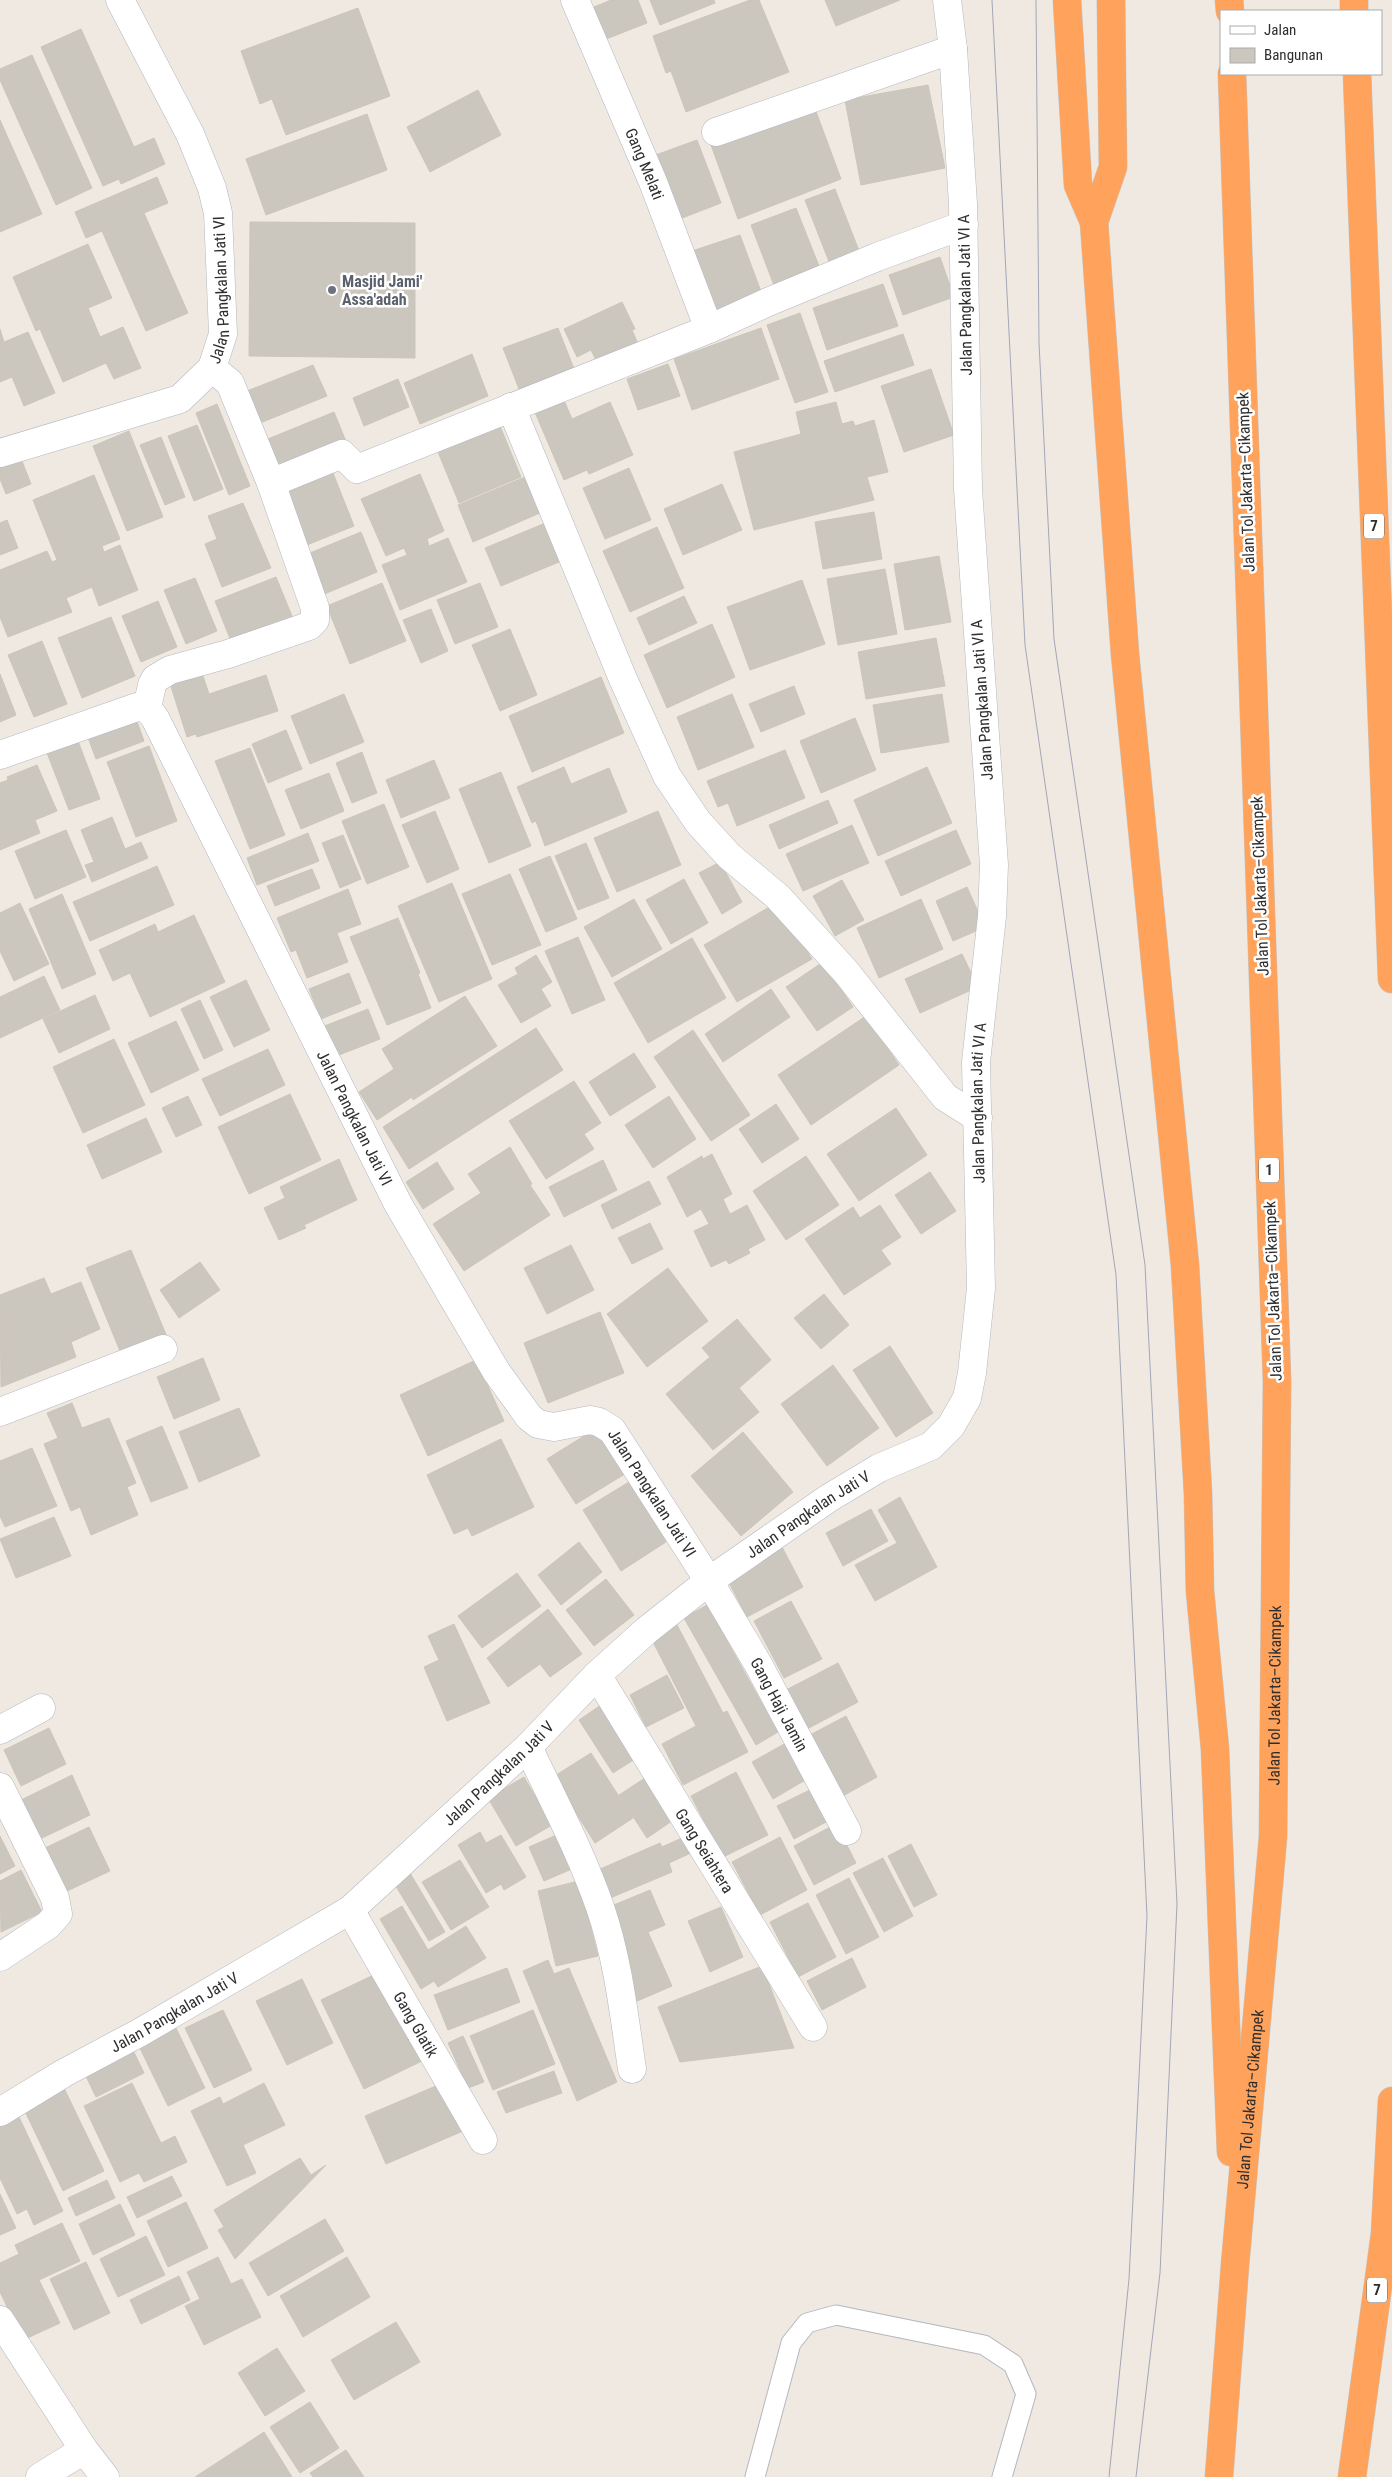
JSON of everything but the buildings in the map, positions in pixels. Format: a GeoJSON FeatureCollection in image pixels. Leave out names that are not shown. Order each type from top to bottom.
{"type":"FeatureCollection","features":[{"type":"Feature","properties":{"kind":"highway"},"geometry":{"type":"LineString","coordinates":[[1067,0],[1078,185],[1094,222],[1125,654],[1185,1266],[1198,1494],[1200,1591],[1215,1750],[1235,2266]]}},
{"type":"Feature","properties":{"kind":"highway"},"geometry":{"type":"LineString","coordinates":[[1094,222],[1113,167],[1111,0]]}},
{"type":"Feature","properties":{"kind":"highway","name":"Jalan Tol Jakarta–Cikampek"},"geometry":{"type":"LineString","coordinates":[[1219,2477],[1235,2266],[1273,1837],[1277,1381],[1232,75]]}},
{"type":"Feature","properties":{"kind":"highway","name":"7"},"geometry":{"type":"LineString","coordinates":[[1357,75],[1392,979]]}},
{"type":"Feature","properties":{"kind":"highway","name":"7"},"geometry":{"type":"LineString","coordinates":[[1352,2477],[1385,2234],[1392,2101]]}},
{"type":"Feature","properties":{"kind":"street","name":"Jalan Pangkalan Jati VI"},"geometry":{"type":"LineString","coordinates":[[0,453],[180,399],[212,368],[223,334],[218,213],[212,188],[190,134],[120,0]]}},
{"type":"Feature","properties":{"kind":"street","name":"Gang Melati"},"geometry":{"type":"LineString","coordinates":[[575,0],[653,182],[708,329]]}},
{"type":"Feature","properties":{"kind":"street","name":"Jalan Pangkalan Jati VI A"},"geometry":{"type":"LineString","coordinates":[[947,0],[953,50],[964,225],[968,490],[994,865],[992,916],[976,1062],[981,1288],[972,1373],[967,1398]]}},
{"type":"Feature","properties":{"kind":"street"},"geometry":{"type":"LineString","coordinates":[[716,132],[953,50]]}},
{"type":"Feature","properties":{"kind":"street"},"geometry":{"type":"LineString","coordinates":[[271,483],[342,454],[357,469],[708,329],[858,264],[964,225]]}},
{"type":"Feature","properties":{"kind":"street"},"geometry":{"type":"LineString","coordinates":[[0,755],[137,707],[147,708],[152,685],[156,679],[170,670],[228,654],[309,626],[315,620],[315,608],[271,483],[230,383],[212,368]]}},
{"type":"Feature","properties":{"kind":"street"},"geometry":{"type":"LineString","coordinates":[[511,407],[623,679],[667,776],[698,822],[729,856],[778,897],[846,972],[945,1097],[978,1118]]}},
{"type":"Feature","properties":{"kind":"street","name":"Jalan Pangkalan Jati VI"},"geometry":{"type":"LineString","coordinates":[[147,708],[155,718],[398,1204],[496,1371],[529,1417],[538,1424],[554,1427],[590,1420],[599,1422],[612,1430],[709,1581]]}},
{"type":"Feature","properties":{"kind":"street"},"geometry":{"type":"LineString","coordinates":[[1,1410],[163,1349]]}},
{"type":"Feature","properties":{"kind":"street","name":"Jalan Pangkalan Jati V"},"geometry":{"type":"LineString","coordinates":[[0,2112],[64,2073],[139,2033],[350,1910],[528,1747],[597,1675],[647,1630],[709,1581],[829,1498],[878,1468],[931,1446],[951,1426],[967,1398]]}},
{"type":"Feature","properties":{"kind":"street","name":"Gang Haji Jamin"},"geometry":{"type":"LineString","coordinates":[[709,1581],[758,1664],[847,1831]]}},
{"type":"Feature","properties":{"kind":"street","name":"Gang Seiahtera"},"geometry":{"type":"LineString","coordinates":[[597,1675],[813,2027]]}},
{"type":"Feature","properties":{"kind":"street"},"geometry":{"type":"LineString","coordinates":[[0,1730],[41,1708]]}},
{"type":"Feature","properties":{"kind":"street"},"geometry":{"type":"LineString","coordinates":[[528,1747],[574,1841],[600,1908],[619,1984],[632,2069]]}},
{"type":"Feature","properties":{"kind":"street"},"geometry":{"type":"LineString","coordinates":[[0,1787],[55,1898],[58,1914],[48,1925],[0,1957]]}},
{"type":"Feature","properties":{"kind":"street","name":"Gang Glatik"},"geometry":{"type":"LineString","coordinates":[[350,1910],[483,2140]]}},
{"type":"Feature","properties":{"kind":"street"},"geometry":{"type":"LineString","coordinates":[[0,2320],[84,2450],[105,2477]]}},
{"type":"Feature","properties":{"kind":"street"},"geometry":{"type":"LineString","coordinates":[[40,2477],[84,2450]]}},
{"type":"Feature","properties":{"kind":"lane"},"geometry":{"type":"LineString","coordinates":[[756,2477],[791,2342],[806,2323],[836,2315],[984,2345],[1013,2364],[1026,2394],[1002,2477]]}},
{"type":"Feature","properties":{"kind":"tram line"},"geometry":{"type":"LineString","coordinates":[[992,0],[1025,645],[1116,1275],[1147,1916],[1129,2279],[1109,2477]]}},
{"type":"Feature","properties":{"kind":"tram line"},"geometry":{"type":"LineString","coordinates":[[1036,0],[1039,343],[1054,639],[1145,1265],[1177,1904],[1160,2273],[1136,2477]]}},
{"type":"Feature","properties":{"kind":"place","name":"Masjid Jami' Assa'adah"},"geometry":{"type":"Point","coordinates":[332,290]}}]}
